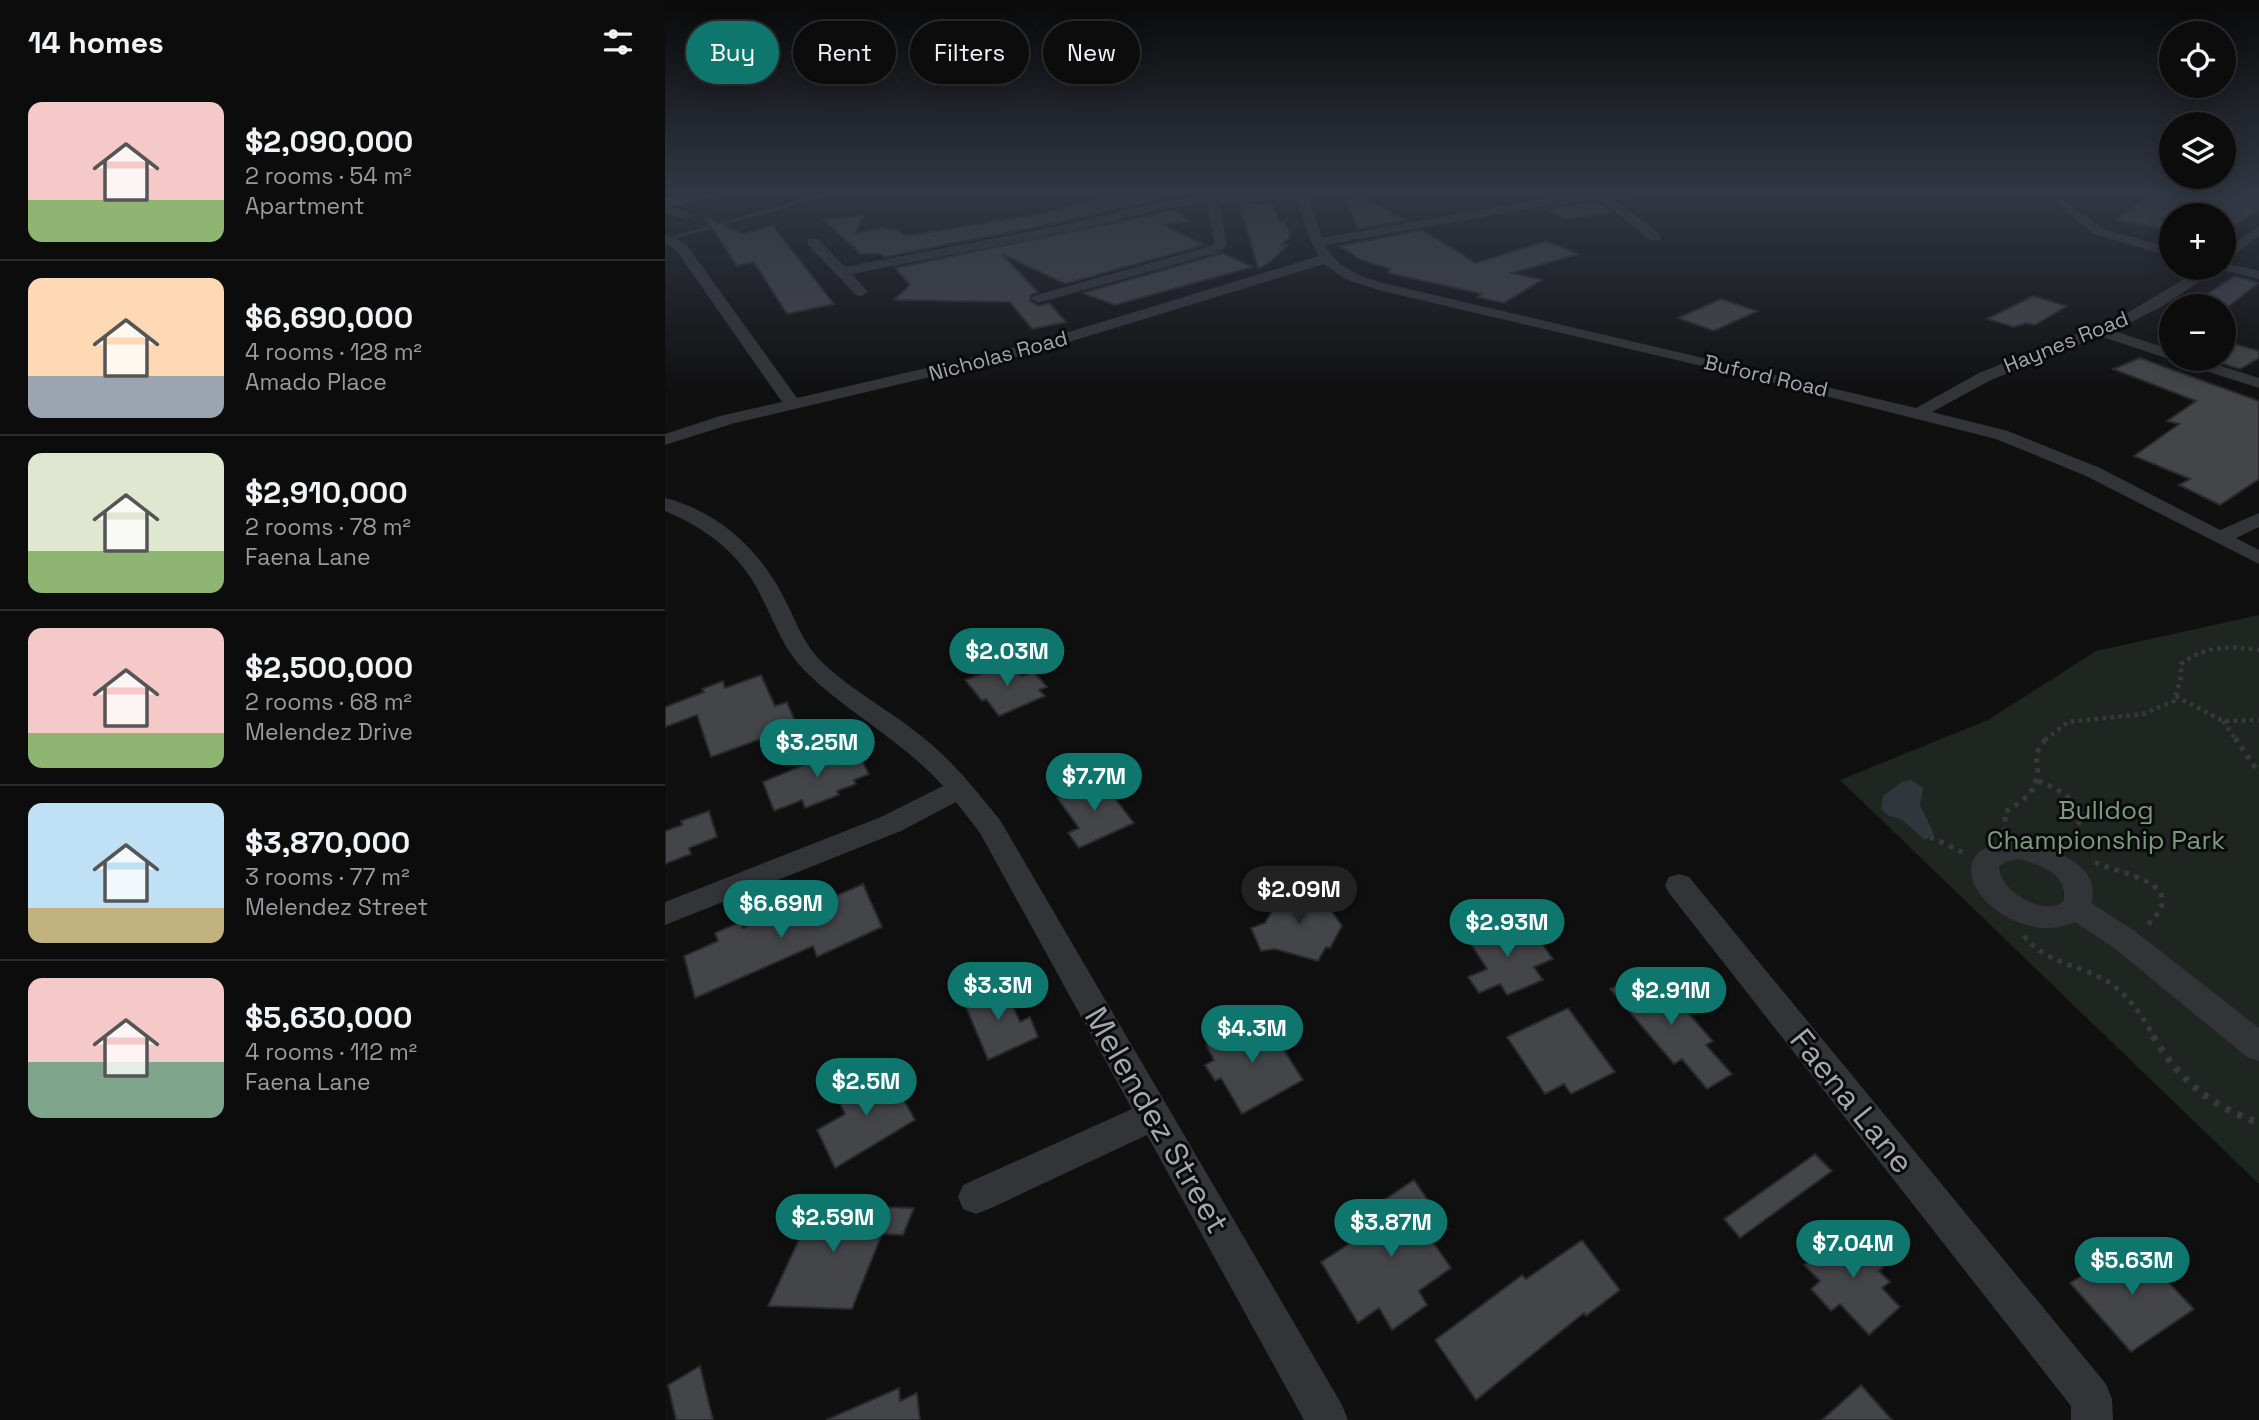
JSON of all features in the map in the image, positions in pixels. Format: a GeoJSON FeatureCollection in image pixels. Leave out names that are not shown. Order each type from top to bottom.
{"type":"FeatureCollection","features":[{"type":"Feature","properties":{"kind":"street"},"geometry":{"type":"LineString","coordinates":[[684,258],[792,404]]}},
{"type":"Feature","properties":{"kind":"street"},"geometry":{"type":"LineString","coordinates":[[829,258],[861,292]]}},
{"type":"Feature","properties":{"kind":"street"},"geometry":{"type":"LineString","coordinates":[[843,272],[913,258]]}},
{"type":"Feature","properties":{"kind":"street"},"geometry":{"type":"LineString","coordinates":[[1038,299],[1182,258]]}},
{"type":"Feature","properties":{"kind":"street","name":"Nicholas Road"},"geometry":{"type":"LineString","coordinates":[[665,440],[726,420],[1030,349],[1327,259]]}},
{"type":"Feature","properties":{"kind":"street","name":"Buford Road"},"geometry":{"type":"LineString","coordinates":[[1327,259],[1358,279],[1409,294],[1920,413],[2002,435],[2063,458],[2259,558]]}},
{"type":"Feature","properties":{"kind":"street"},"geometry":{"type":"LineString","coordinates":[[2236,270],[2259,275]]}},
{"type":"Feature","properties":{"kind":"street","name":"Haynes Road"},"geometry":{"type":"LineString","coordinates":[[1920,413],[1984,375],[2100,331],[2153,306],[2193,280]]}},
{"type":"Feature","properties":{"kind":"street"},"geometry":{"type":"LineString","coordinates":[[2100,331],[2159,351]]}},
{"type":"Feature","properties":{"kind":"street"},"geometry":{"type":"LineString","coordinates":[[2222,371],[2259,383]]}},
{"type":"Feature","properties":{"kind":"street","name":"Melendez Street"},"geometry":{"type":"LineString","coordinates":[[665,504],[708,522],[747,555],[771,591],[792,639],[807,660],[848,696],[900,732],[941,766],[990,827],[1327,1420]]}},
{"type":"Feature","properties":{"kind":"street"},"geometry":{"type":"LineString","coordinates":[[2220,538],[2259,519]]}},
{"type":"Feature","properties":{"kind":"street"},"geometry":{"type":"LineString","coordinates":[[665,914],[891,824],[961,789]]}},
{"type":"Feature","properties":{"kind":"street"},"geometry":{"type":"LineString","coordinates":[[2005,850],[2035,852],[2063,866],[2080,888],[2081,899],[2077,908],[2054,917],[2021,912],[2006,904],[1987,882],[1984,871],[1987,862],[1994,854],[2005,850]]}},
{"type":"Feature","properties":{"kind":"street","name":"Faena Lane"},"geometry":{"type":"LineString","coordinates":[[1679,885],[2091,1399],[2092,1420]]}},
{"type":"Feature","properties":{"kind":"street"},"geometry":{"type":"LineString","coordinates":[[2077,908],[2125,940],[2259,1047]]}},
{"type":"Feature","properties":{"kind":"street"},"geometry":{"type":"LineString","coordinates":[[976,1197],[1152,1116]]}},
{"type":"Feature","properties":{"kind":"path"},"geometry":{"type":"LineString","coordinates":[[2005,836],[2005,812],[2017,806],[2038,781],[2040,774],[2036,754],[2044,739],[2060,725],[2075,718],[2137,716],[2174,701],[2181,664],[2194,654],[2212,646],[2259,650]]}},
{"type":"Feature","properties":{"kind":"path"},"geometry":{"type":"LineString","coordinates":[[2176,696],[2223,721],[2259,773]]}},
{"type":"Feature","properties":{"kind":"path"},"geometry":{"type":"LineString","coordinates":[[2223,721],[2259,720]]}},
{"type":"Feature","properties":{"kind":"path"},"geometry":{"type":"LineString","coordinates":[[2038,781],[2062,791],[2077,802],[2082,816],[2076,825],[2074,839],[2077,848],[2097,864],[2144,878],[2156,887],[2162,901],[2161,910],[2152,921]]}},
{"type":"Feature","properties":{"kind":"path"},"geometry":{"type":"LineString","coordinates":[[1930,837],[1971,855]]}},
{"type":"Feature","properties":{"kind":"path"},"geometry":{"type":"LineString","coordinates":[[2021,912],[2021,931],[2028,943],[2042,955],[2106,981],[2142,1015],[2181,1077],[2233,1113],[2259,1123]]}},
{"type":"Feature","properties":{"kind":"green space","name":"Bulldog Championship Park"},"geometry":{"type":"Polygon","coordinates":[[[2259,615],[2259,1184],[1840,780],[1988,720],[2096,651],[2259,615]]]}},
{"type":"Feature","properties":{"kind":"shaded area"},"geometry":{"type":"Polygon","coordinates":[[[1911,780],[1923,788],[1920,805],[1934,834],[1925,840],[1901,819],[1889,816],[1881,809],[1883,796],[1902,782],[1911,780]]]}},
{"type":"Feature","properties":{"kind":"building"},"geometry":{"type":"Polygon","coordinates":[[[732,258],[798,258],[834,304],[787,314],[754,262],[737,266],[732,258]]]}},
{"type":"Feature","properties":{"kind":"building"},"geometry":{"type":"Polygon","coordinates":[[[942,258],[1006,258],[1038,292],[1031,295],[1030,301],[1039,306],[1049,303],[1066,322],[1032,329],[1010,302],[894,300],[910,285],[895,268],[942,258]]]}},
{"type":"Feature","properties":{"kind":"building"},"geometry":{"type":"Polygon","coordinates":[[[1011,258],[1157,258],[1065,284],[1011,258]]]}},
{"type":"Feature","properties":{"kind":"building"},"geometry":{"type":"Polygon","coordinates":[[[1205,258],[1234,258],[1253,267],[1115,305],[1083,293],[1205,258]]]}},
{"type":"Feature","properties":{"kind":"building"},"geometry":{"type":"Polygon","coordinates":[[[1255,258],[1274,258],[1270,262],[1258,269],[1255,258]]]}},
{"type":"Feature","properties":{"kind":"building"},"geometry":{"type":"Polygon","coordinates":[[[1468,258],[1476,263],[1491,258],[1564,258],[1512,273],[1542,280],[1504,303],[1477,297],[1482,294],[1388,273],[1390,269],[1359,259],[1468,258]]]}},
{"type":"Feature","properties":{"kind":"building"},"geometry":{"type":"Polygon","coordinates":[[[2236,276],[2259,283],[2236,301],[2236,294],[2207,294],[2229,280],[2236,280],[2236,276]]]}},
{"type":"Feature","properties":{"kind":"building"},"geometry":{"type":"Polygon","coordinates":[[[2033,296],[2067,306],[2035,325],[2026,323],[2014,327],[1987,319],[2033,296]]]}},
{"type":"Feature","properties":{"kind":"building"},"geometry":{"type":"Polygon","coordinates":[[[1721,299],[1757,311],[1714,331],[1678,318],[1721,299]]]}},
{"type":"Feature","properties":{"kind":"building"},"geometry":{"type":"Polygon","coordinates":[[[2236,344],[2259,351],[2259,358],[2240,369],[2236,368],[2236,344]]]}},
{"type":"Feature","properties":{"kind":"building"},"geometry":{"type":"Polygon","coordinates":[[[2140,358],[2159,365],[2159,371],[2176,371],[2259,401],[2259,479],[2220,505],[2179,485],[2190,479],[2134,456],[2179,424],[2167,421],[2196,401],[2113,369],[2140,358]]]}},
{"type":"Feature","properties":{"kind":"building"},"geometry":{"type":"Polygon","coordinates":[[[1010,662],[1022,676],[1034,672],[1047,687],[1039,690],[1045,696],[999,716],[986,699],[982,701],[965,680],[1010,662]]]}},
{"type":"Feature","properties":{"kind":"building"},"geometry":{"type":"Polygon","coordinates":[[[761,675],[775,706],[787,702],[797,726],[711,757],[697,715],[665,727],[665,707],[704,692],[702,689],[723,681],[725,688],[761,675]]]}},
{"type":"Feature","properties":{"kind":"building"},"geometry":{"type":"Polygon","coordinates":[[[853,744],[869,774],[854,780],[856,784],[837,791],[839,795],[805,808],[802,800],[774,811],[763,782],[853,744]]]}},
{"type":"Feature","properties":{"kind":"building"},"geometry":{"type":"Polygon","coordinates":[[[1100,779],[1134,823],[1079,848],[1068,833],[1079,828],[1057,798],[1100,779]]]}},
{"type":"Feature","properties":{"kind":"building"},"geometry":{"type":"Polygon","coordinates":[[[709,811],[717,837],[689,848],[691,854],[665,864],[665,831],[682,825],[681,821],[709,811]]]}},
{"type":"Feature","properties":{"kind":"building"},"geometry":{"type":"Polygon","coordinates":[[[863,884],[882,927],[817,957],[813,946],[695,998],[684,956],[718,941],[715,933],[740,922],[743,928],[770,917],[773,923],[863,884]]]}},
{"type":"Feature","properties":{"kind":"building"},"geometry":{"type":"Polygon","coordinates":[[[1299,885],[1313,893],[1320,902],[1324,900],[1342,926],[1330,948],[1326,947],[1318,961],[1275,949],[1261,951],[1251,928],[1265,923],[1280,897],[1285,899],[1299,885]]]}},
{"type":"Feature","properties":{"kind":"building"},"geometry":{"type":"Polygon","coordinates":[[[1509,921],[1524,942],[1537,937],[1553,959],[1534,967],[1543,980],[1507,995],[1500,984],[1479,993],[1468,977],[1487,969],[1467,938],[1509,921]]]}},
{"type":"Feature","properties":{"kind":"building"},"geometry":{"type":"Polygon","coordinates":[[[1650,970],[1713,1041],[1706,1045],[1732,1074],[1707,1089],[1682,1059],[1674,1064],[1610,989],[1650,970]]]}},
{"type":"Feature","properties":{"kind":"building"},"geometry":{"type":"Polygon","coordinates":[[[1002,982],[1020,1022],[1030,1017],[1038,1037],[988,1060],[963,1000],[1002,982]]]}},
{"type":"Feature","properties":{"kind":"building"},"geometry":{"type":"Polygon","coordinates":[[[1568,1008],[1615,1072],[1571,1094],[1564,1084],[1545,1094],[1507,1037],[1568,1008]]]}},
{"type":"Feature","properties":{"kind":"building"},"geometry":{"type":"Polygon","coordinates":[[[1263,1017],[1303,1080],[1242,1114],[1221,1078],[1215,1081],[1205,1065],[1214,1060],[1206,1045],[1263,1017]]]}},
{"type":"Feature","properties":{"kind":"building"},"geometry":{"type":"Polygon","coordinates":[[[887,1069],[915,1120],[835,1168],[817,1130],[845,1114],[837,1098],[887,1069]]]}},
{"type":"Feature","properties":{"kind":"building"},"geometry":{"type":"Polygon","coordinates":[[[1815,1154],[1832,1171],[1740,1238],[1724,1219],[1815,1154]]]}},
{"type":"Feature","properties":{"kind":"building"},"geometry":{"type":"Polygon","coordinates":[[[1414,1180],[1448,1229],[1431,1239],[1451,1268],[1419,1291],[1427,1305],[1392,1330],[1379,1308],[1358,1323],[1321,1262],[1375,1227],[1366,1212],[1414,1180]]]}},
{"type":"Feature","properties":{"kind":"building"},"geometry":{"type":"Polygon","coordinates":[[[792,1206],[885,1210],[887,1207],[914,1208],[903,1235],[882,1234],[852,1309],[768,1306],[803,1231],[780,1230],[792,1206]]]}},
{"type":"Feature","properties":{"kind":"building"},"geometry":{"type":"Polygon","coordinates":[[[1850,1226],[1887,1264],[1879,1271],[1890,1282],[1882,1288],[1900,1307],[1869,1335],[1840,1304],[1831,1311],[1811,1289],[1820,1281],[1804,1265],[1850,1226]]]}},
{"type":"Feature","properties":{"kind":"building"},"geometry":{"type":"Polygon","coordinates":[[[1582,1240],[1620,1290],[1586,1316],[1584,1313],[1476,1400],[1435,1340],[1522,1275],[1526,1279],[1582,1240]]]}},
{"type":"Feature","properties":{"kind":"building"},"geometry":{"type":"Polygon","coordinates":[[[2132,1244],[2194,1309],[2131,1352],[2070,1283],[2132,1244]]]}},
{"type":"Feature","properties":{"kind":"building"},"geometry":{"type":"Polygon","coordinates":[[[700,1366],[713,1420],[676,1420],[668,1385],[700,1366]]]}},
{"type":"Feature","properties":{"kind":"building"},"geometry":{"type":"Polygon","coordinates":[[[1861,1385],[1892,1420],[1822,1420],[1861,1385]]]}},
{"type":"Feature","properties":{"kind":"building"},"geometry":{"type":"Polygon","coordinates":[[[899,1388],[900,1401],[917,1393],[920,1420],[826,1420],[899,1388]]]}}]}
